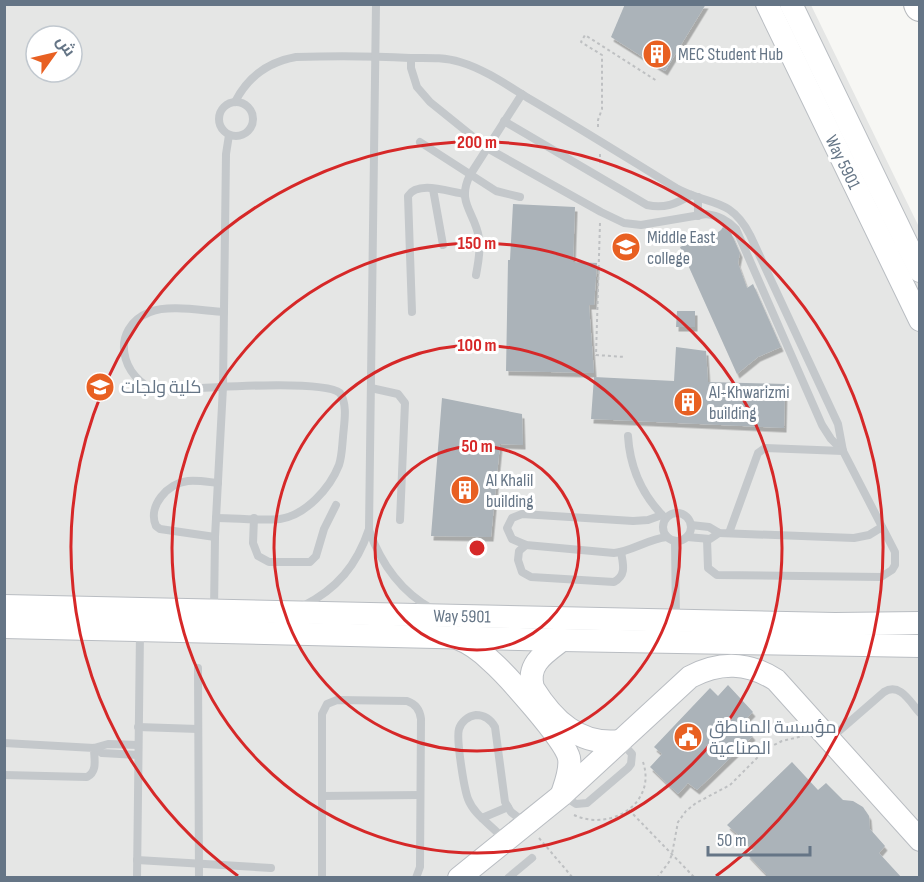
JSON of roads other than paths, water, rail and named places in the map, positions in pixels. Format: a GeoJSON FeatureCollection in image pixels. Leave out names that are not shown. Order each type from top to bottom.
{"type":"FeatureCollection","features":[{"type":"Feature","properties":{"kind":"street","name":"Way 5901"},"geometry":{"type":"LineString","coordinates":[[767,4],[920,320]]}},
{"type":"Feature","properties":{"kind":"street","name":"Way 5901"},"geometry":{"type":"LineString","coordinates":[[791,4],[920,271]]}},
{"type":"Feature","properties":{"kind":"street","name":"Way 5901"},"geometry":{"type":"LineString","coordinates":[[4,606],[835,624],[920,623]]}},
{"type":"Feature","properties":{"kind":"street","name":"Way 5901"},"geometry":{"type":"LineString","coordinates":[[4,627],[920,646]]}},
{"type":"Feature","properties":{"kind":"street","name":"Way 5901"},"geometry":{"type":"LineString","coordinates":[[455,637],[474,647],[492,662],[561,740],[569,756],[570,766],[562,795]]}},
{"type":"Feature","properties":{"kind":"street"},"geometry":{"type":"LineString","coordinates":[[562,640],[533,666],[531,681],[533,688],[561,724],[569,730],[579,736],[599,742],[620,741]]}},
{"type":"Feature","properties":{"kind":"street"},"geometry":{"type":"LineString","coordinates":[[459,878],[562,795],[690,677],[700,671],[722,665],[745,666],[766,674],[784,688],[920,840]]}},
{"type":"Feature","properties":{"kind":"lane"},"geometry":{"type":"LineString","coordinates":[[286,612],[318,598],[345,576],[363,546],[369,529],[376,4]]}},
{"type":"Feature","properties":{"kind":"lane"},"geometry":{"type":"LineString","coordinates":[[235,102],[247,82],[255,74],[285,59],[296,57],[375,56],[460,62],[482,71],[522,94],[678,188],[694,196],[720,203],[730,209],[745,225],[838,424],[843,451],[896,558],[892,570],[881,577],[717,575],[708,568],[707,539]]}},
{"type":"Feature","properties":{"kind":"lane"},"geometry":{"type":"LineString","coordinates":[[411,58],[413,77],[423,95],[487,148],[624,223],[650,225],[706,214],[723,218],[736,229],[822,425],[843,451]]}},
{"type":"Feature","properties":{"kind":"lane"},"geometry":{"type":"LineString","coordinates":[[476,275],[480,256],[479,238],[466,208],[465,194],[471,175],[522,94]]}},
{"type":"Feature","properties":{"kind":"lane"},"geometry":{"type":"LineString","coordinates":[[228,103],[246,105],[253,116],[253,122],[247,132],[235,136],[229,135],[220,126],[220,113],[228,103]]}},
{"type":"Feature","properties":{"kind":"lane"},"geometry":{"type":"LineString","coordinates":[[504,121],[646,205],[670,206],[694,196]]}},
{"type":"Feature","properties":{"kind":"lane"},"geometry":{"type":"LineString","coordinates":[[214,610],[215,537],[223,387],[226,154],[229,135]]}},
{"type":"Feature","properties":{"kind":"lane"},"geometry":{"type":"LineString","coordinates":[[420,142],[496,191],[520,197]]}},
{"type":"Feature","properties":{"kind":"lane"},"geometry":{"type":"LineString","coordinates":[[412,312],[408,196],[417,188],[465,194]]}},
{"type":"Feature","properties":{"kind":"lane"},"geometry":{"type":"LineString","coordinates":[[433,189],[443,245]]}},
{"type":"Feature","properties":{"kind":"lane"},"geometry":{"type":"LineString","coordinates":[[694,196],[698,216]]}},
{"type":"Feature","properties":{"kind":"lane"},"geometry":{"type":"LineString","coordinates":[[216,518],[281,519],[289,516],[311,503],[324,490],[335,473],[342,455],[344,402],[340,393],[331,387],[223,387],[158,391],[148,388],[132,374],[124,355],[127,334],[132,325],[149,312],[170,309],[224,312]]}},
{"type":"Feature","properties":{"kind":"lane"},"geometry":{"type":"LineString","coordinates":[[371,388],[398,394],[405,404],[400,520]]}},
{"type":"Feature","properties":{"kind":"lane"},"geometry":{"type":"LineString","coordinates":[[628,436],[631,459],[638,481],[650,501],[664,517],[663,528],[671,539],[676,621]]}},
{"type":"Feature","properties":{"kind":"lane"},"geometry":{"type":"LineString","coordinates":[[729,533],[761,450],[765,448],[843,451]]}},
{"type":"Feature","properties":{"kind":"lane"},"geometry":{"type":"LineString","coordinates":[[215,537],[160,529],[156,526],[154,517],[158,502],[172,487],[189,481],[218,483]]}},
{"type":"Feature","properties":{"kind":"lane"},"geometry":{"type":"LineString","coordinates":[[254,518],[253,543],[255,552],[261,559],[269,562],[305,564],[316,556],[324,529],[336,505]]}},
{"type":"Feature","properties":{"kind":"lane"},"geometry":{"type":"LineString","coordinates":[[691,525],[686,517],[678,513],[633,521],[522,514],[517,515],[509,523],[509,534],[516,542],[526,545],[621,552],[651,540],[687,537],[707,539],[719,533]]}},
{"type":"Feature","properties":{"kind":"lane"},"geometry":{"type":"LineString","coordinates":[[691,525],[709,527],[719,533],[854,538],[869,535],[882,527]]}},
{"type":"Feature","properties":{"kind":"lane"},"geometry":{"type":"LineString","coordinates":[[687,537],[691,525]]}},
{"type":"Feature","properties":{"kind":"lane"},"geometry":{"type":"LineString","coordinates":[[369,529],[382,560],[403,587],[415,598],[444,615]]}},
{"type":"Feature","properties":{"kind":"lane"},"geometry":{"type":"LineString","coordinates":[[526,545],[519,551],[518,560],[522,572],[531,577],[614,582],[622,576],[624,571],[621,552]]}},
{"type":"Feature","properties":{"kind":"lane"},"geometry":{"type":"LineString","coordinates":[[136,878],[140,630]]}},
{"type":"Feature","properties":{"kind":"lane"},"geometry":{"type":"LineString","coordinates":[[198,668],[199,878]]}},
{"type":"Feature","properties":{"kind":"lane"},"geometry":{"type":"LineString","coordinates":[[824,733],[887,690],[900,690],[920,713]]}},
{"type":"Feature","properties":{"kind":"lane"},"geometry":{"type":"LineString","coordinates":[[322,878],[322,714],[327,704],[337,700],[407,701],[416,705],[421,719],[420,867],[416,878]]}},
{"type":"Feature","properties":{"kind":"lane"},"geometry":{"type":"LineString","coordinates":[[506,842],[473,809],[467,798],[458,736],[463,721],[473,716],[488,719],[495,727],[504,797],[508,807],[527,824]]}},
{"type":"Feature","properties":{"kind":"lane"},"geometry":{"type":"LineString","coordinates":[[138,727],[198,729]]}},
{"type":"Feature","properties":{"kind":"lane"},"geometry":{"type":"LineString","coordinates":[[4,742],[94,748],[102,753],[138,750]]}},
{"type":"Feature","properties":{"kind":"lane"},"geometry":{"type":"LineString","coordinates":[[4,775],[87,777],[95,768],[94,748]]}},
{"type":"Feature","properties":{"kind":"lane"},"geometry":{"type":"LineString","coordinates":[[322,796],[420,795]]}},
{"type":"Feature","properties":{"kind":"lane"},"geometry":{"type":"LineString","coordinates":[[482,818],[508,807]]}},
{"type":"Feature","properties":{"kind":"lane"},"geometry":{"type":"LineString","coordinates":[[508,878],[532,858]]}},
{"type":"Feature","properties":{"kind":"lane"},"geometry":{"type":"LineString","coordinates":[[137,860],[271,868]]}},
{"type":"Feature","properties":{"kind":"lane"},"geometry":{"type":"LineString","coordinates":[[243,866],[243,878]]}},
{"type":"Feature","properties":{"kind":"lane"},"geometry":{"type":"LineString","coordinates":[[519,869],[526,878]]}},
{"type":"Feature","properties":{"kind":"place","name":"MEC Student Hub"},"geometry":{"type":"Point","coordinates":[657,54]}},
{"type":"Feature","properties":{"kind":"place","name":"Middle East college"},"geometry":{"type":"Point","coordinates":[626,247]}},
{"type":"Feature","properties":{"kind":"place","name":"كلية ولجات"},"geometry":{"type":"Point","coordinates":[100,387]}},
{"type":"Feature","properties":{"kind":"place","name":"Al-Khwarizmi building"},"geometry":{"type":"Point","coordinates":[688,402]}},
{"type":"Feature","properties":{"kind":"place","name":"Al Khalil building"},"geometry":{"type":"Point","coordinates":[465,490]}},
{"type":"Feature","properties":{"kind":"place","name":"مؤسسة المناطق الصناعية"},"geometry":{"type":"Point","coordinates":[688,737]}}]}
